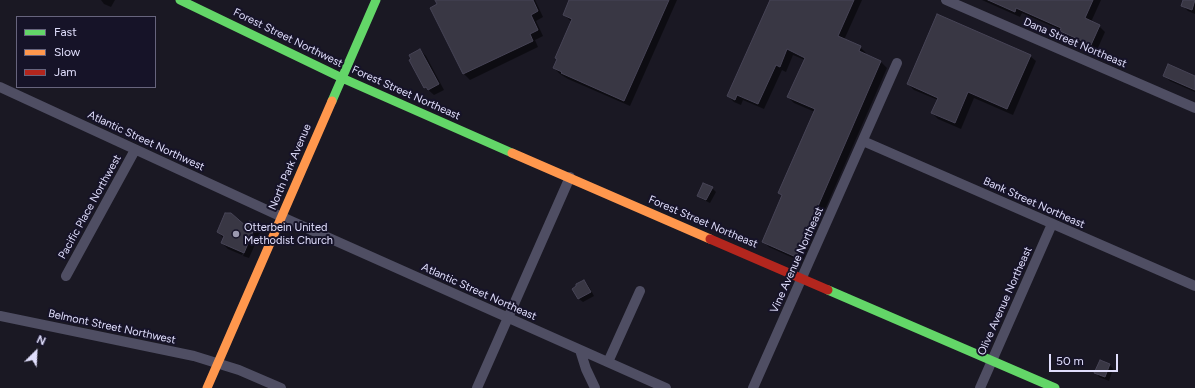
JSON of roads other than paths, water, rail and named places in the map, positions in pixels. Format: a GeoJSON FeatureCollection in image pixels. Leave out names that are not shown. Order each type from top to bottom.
{"type":"FeatureCollection","features":[{"type":"Feature","properties":{"kind":"street","name":"Forest Street Northwest"},"geometry":{"type":"LineString","coordinates":[[180,0],[342,78]]}},
{"type":"Feature","properties":{"kind":"street","name":"North Park Avenue"},"geometry":{"type":"LineString","coordinates":[[207,388],[376,0]]}},
{"type":"Feature","properties":{"kind":"street","name":"Dana Street Northeast"},"geometry":{"type":"LineString","coordinates":[[946,0],[1195,108]]}},
{"type":"Feature","properties":{"kind":"street","name":"Vine Avenue Northeast"},"geometry":{"type":"LineString","coordinates":[[753,388],[897,63]]}},
{"type":"Feature","properties":{"kind":"street","name":"Forest Street Northeast"},"geometry":{"type":"LineString","coordinates":[[342,78],[1055,388]]}},
{"type":"Feature","properties":{"kind":"street","name":"Atlantic Street Northwest"},"geometry":{"type":"LineString","coordinates":[[0,87],[282,217]]}},
{"type":"Feature","properties":{"kind":"street","name":"Bank Street Northeast"},"geometry":{"type":"LineString","coordinates":[[863,141],[1195,286]]}},
{"type":"Feature","properties":{"kind":"street","name":"Pacific Place Northwest"},"geometry":{"type":"LineString","coordinates":[[66,276],[135,150]]}},
{"type":"Feature","properties":{"kind":"street"},"geometry":{"type":"LineString","coordinates":[[477,388],[570,177]]}},
{"type":"Feature","properties":{"kind":"street","name":"Atlantic Street Northeast"},"geometry":{"type":"LineString","coordinates":[[282,217],[666,388]]}},
{"type":"Feature","properties":{"kind":"street","name":"Olive Avenue Northeast"},"geometry":{"type":"LineString","coordinates":[[980,388],[1052,224]]}},
{"type":"Feature","properties":{"kind":"street"},"geometry":{"type":"LineString","coordinates":[[608,362],[640,292]]}},
{"type":"Feature","properties":{"kind":"street","name":"Belmont Street Northwest"},"geometry":{"type":"LineString","coordinates":[[0,316],[194,356],[238,370],[281,388]]}},
{"type":"Feature","properties":{"kind":"street"},"geometry":{"type":"LineString","coordinates":[[580,350],[586,369],[595,388]]}},
{"type":"Feature","properties":{"kind":"place","name":"Otterbein United Methodist Church"},"geometry":{"type":"Point","coordinates":[236,234]}}]}
